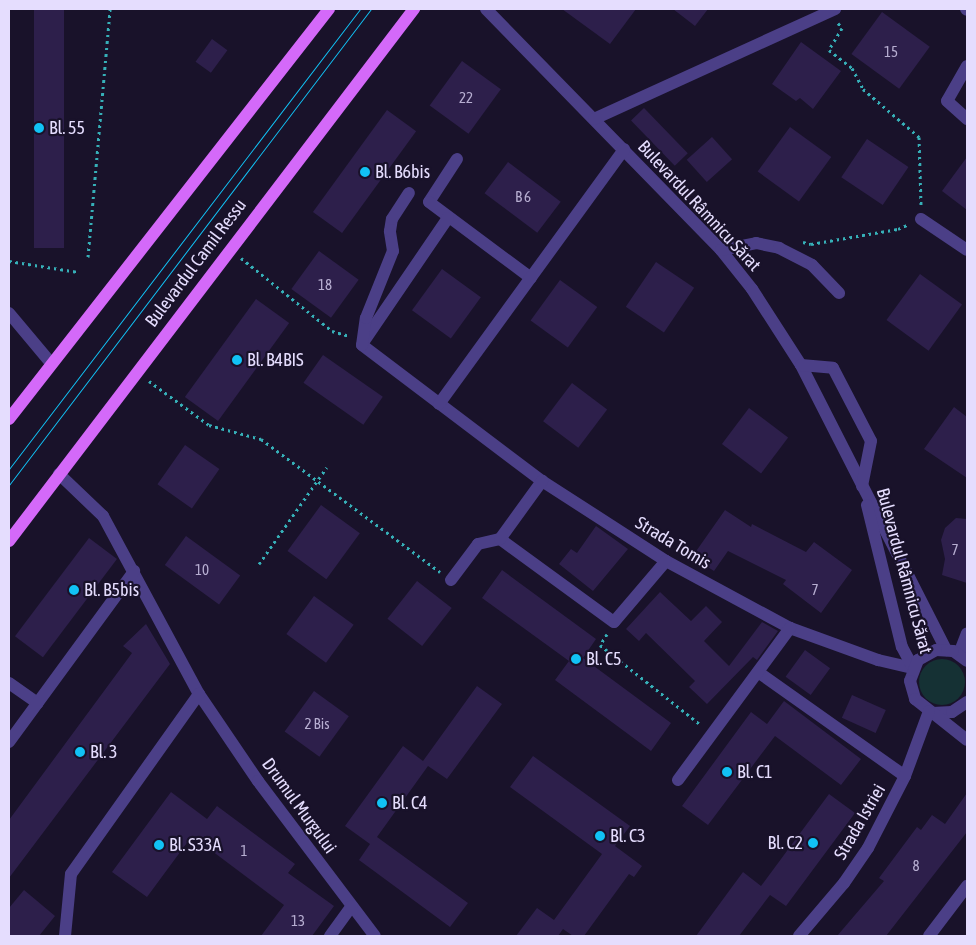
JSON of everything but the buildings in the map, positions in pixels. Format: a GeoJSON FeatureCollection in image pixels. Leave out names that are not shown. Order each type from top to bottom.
{"type":"FeatureCollection","features":[{"type":"Feature","properties":{"kind":"main road","name":"Bulevardul Camil Ressu"},"geometry":{"type":"LineString","coordinates":[[9,541],[229,248],[414,9]]}},
{"type":"Feature","properties":{"kind":"main road"},"geometry":{"type":"LineString","coordinates":[[9,419],[328,10]]}},
{"type":"Feature","properties":{"kind":"street","name":"Bulevardul Râmnicu Sărat"},"geometry":{"type":"LineString","coordinates":[[486,9],[721,250],[775,321],[801,365],[946,650]]}},
{"type":"Feature","properties":{"kind":"street"},"geometry":{"type":"LineString","coordinates":[[594,119],[833,10]]}},
{"type":"Feature","properties":{"kind":"street"},"geometry":{"type":"LineString","coordinates":[[967,66],[947,101],[967,119]]}},
{"type":"Feature","properties":{"kind":"street"},"geometry":{"type":"LineString","coordinates":[[439,404],[624,150]]}},
{"type":"Feature","properties":{"kind":"street"},"geometry":{"type":"LineString","coordinates":[[456,158],[429,198],[432,206],[531,278]]}},
{"type":"Feature","properties":{"kind":"street"},"geometry":{"type":"LineString","coordinates":[[362,346],[366,318],[393,251],[390,231],[392,219],[409,193]]}},
{"type":"Feature","properties":{"kind":"street"},"geometry":{"type":"LineString","coordinates":[[362,346],[448,218]]}},
{"type":"Feature","properties":{"kind":"street"},"geometry":{"type":"LineString","coordinates":[[921,219],[967,250]]}},
{"type":"Feature","properties":{"kind":"street"},"geometry":{"type":"LineString","coordinates":[[721,250],[756,243],[780,248],[812,265],[840,293]]}},
{"type":"Feature","properties":{"kind":"street"},"geometry":{"type":"LineString","coordinates":[[9,313],[51,363]]}},
{"type":"Feature","properties":{"kind":"street","name":"Strada Tomis"},"geometry":{"type":"LineString","coordinates":[[362,346],[542,481],[666,561],[790,628],[878,660],[913,668]]}},
{"type":"Feature","properties":{"kind":"street"},"geometry":{"type":"LineString","coordinates":[[801,365],[833,368],[871,441],[861,483]]}},
{"type":"Feature","properties":{"kind":"street","name":"Drumul Murgului"},"geometry":{"type":"LineString","coordinates":[[59,474],[103,516],[199,694],[258,781],[375,936]]}},
{"type":"Feature","properties":{"kind":"street"},"geometry":{"type":"LineString","coordinates":[[451,580],[478,544],[500,538],[542,481]]}},
{"type":"Feature","properties":{"kind":"street","name":"Bulevardul Râmnicu Sărat"},"geometry":{"type":"LineString","coordinates":[[861,483],[902,647],[913,668]]}},
{"type":"Feature","properties":{"kind":"street"},"geometry":{"type":"LineString","coordinates":[[500,538],[614,622],[666,561]]}},
{"type":"Feature","properties":{"kind":"street"},"geometry":{"type":"LineString","coordinates":[[9,742],[134,571]]}},
{"type":"Feature","properties":{"kind":"street"},"geometry":{"type":"LineString","coordinates":[[678,780],[790,628]]}},
{"type":"Feature","properties":{"kind":"street"},"geometry":{"type":"LineString","coordinates":[[967,632],[963,658],[946,650],[926,654],[913,668],[910,681],[912,693],[919,704],[967,740]]}},
{"type":"Feature","properties":{"kind":"street"},"geometry":{"type":"LineString","coordinates":[[758,672],[905,776]]}},
{"type":"Feature","properties":{"kind":"street"},"geometry":{"type":"LineString","coordinates":[[9,683],[38,703]]}},
{"type":"Feature","properties":{"kind":"street"},"geometry":{"type":"LineString","coordinates":[[64,936],[70,874],[199,694]]}},
{"type":"Feature","properties":{"kind":"street"},"geometry":{"type":"LineString","coordinates":[[931,712],[952,712],[967,702]]}},
{"type":"Feature","properties":{"kind":"street","name":"Strada Istriei"},"geometry":{"type":"LineString","coordinates":[[799,936],[844,883],[868,848],[905,776],[931,712]]}},
{"type":"Feature","properties":{"kind":"street"},"geometry":{"type":"LineString","coordinates":[[929,936],[967,886]]}},
{"type":"Feature","properties":{"kind":"street"},"geometry":{"type":"LineString","coordinates":[[330,936],[352,906]]}},
{"type":"Feature","properties":{"kind":"path"},"geometry":{"type":"LineString","coordinates":[[88,257],[110,9]]}},
{"type":"Feature","properties":{"kind":"path"},"geometry":{"type":"LineString","coordinates":[[796,241],[811,244],[898,229],[921,219],[919,137],[862,89],[852,68],[828,50],[842,28],[833,10]]}},
{"type":"Feature","properties":{"kind":"path"},"geometry":{"type":"LineString","coordinates":[[229,248],[332,331],[351,337]]}},
{"type":"Feature","properties":{"kind":"path"},"geometry":{"type":"LineString","coordinates":[[9,261],[78,272]]}},
{"type":"Feature","properties":{"kind":"path"},"geometry":{"type":"LineString","coordinates":[[137,370],[210,425],[261,439],[451,580]]}},
{"type":"Feature","properties":{"kind":"path"},"geometry":{"type":"LineString","coordinates":[[259,564],[327,467]]}},
{"type":"Feature","properties":{"kind":"path"},"geometry":{"type":"LineString","coordinates":[[614,622],[600,645],[712,734]]}},
{"type":"Feature","properties":{"kind":"green space"},"geometry":{"type":"Polygon","coordinates":[[[942,659],[955,663],[961,669],[965,682],[961,695],[955,701],[942,705],[929,701],[923,695],[919,682],[923,669],[929,663],[942,659]]]}},
{"type":"Feature","properties":{"kind":"tram line"},"geometry":{"type":"LineString","coordinates":[[9,469],[360,9]]}},
{"type":"Feature","properties":{"kind":"tram line"},"geometry":{"type":"LineString","coordinates":[[9,485],[371,9]]}},
{"type":"Feature","properties":{"kind":"place","name":"Bl. 55"},"geometry":{"type":"Point","coordinates":[39,128]}},
{"type":"Feature","properties":{"kind":"place","name":"Bl. B6bis"},"geometry":{"type":"Point","coordinates":[365,172]}},
{"type":"Feature","properties":{"kind":"place","name":"Bl. B4BIS"},"geometry":{"type":"Point","coordinates":[237,360]}},
{"type":"Feature","properties":{"kind":"place","name":"Bl. B5bis"},"geometry":{"type":"Point","coordinates":[74,590]}},
{"type":"Feature","properties":{"kind":"place","name":"Bl. C5"},"geometry":{"type":"Point","coordinates":[576,659]}},
{"type":"Feature","properties":{"kind":"place","name":"Bl. 3"},"geometry":{"type":"Point","coordinates":[80,752]}},
{"type":"Feature","properties":{"kind":"place","name":"Bl. C1"},"geometry":{"type":"Point","coordinates":[727,772]}},
{"type":"Feature","properties":{"kind":"place","name":"Bl. C4"},"geometry":{"type":"Point","coordinates":[382,803]}},
{"type":"Feature","properties":{"kind":"place","name":"Bl. C3"},"geometry":{"type":"Point","coordinates":[600,836]}},
{"type":"Feature","properties":{"kind":"place","name":"Bl. C2"},"geometry":{"type":"Point","coordinates":[813,843]}},
{"type":"Feature","properties":{"kind":"place","name":"Bl. S33A"},"geometry":{"type":"Point","coordinates":[159,845]}}]}
